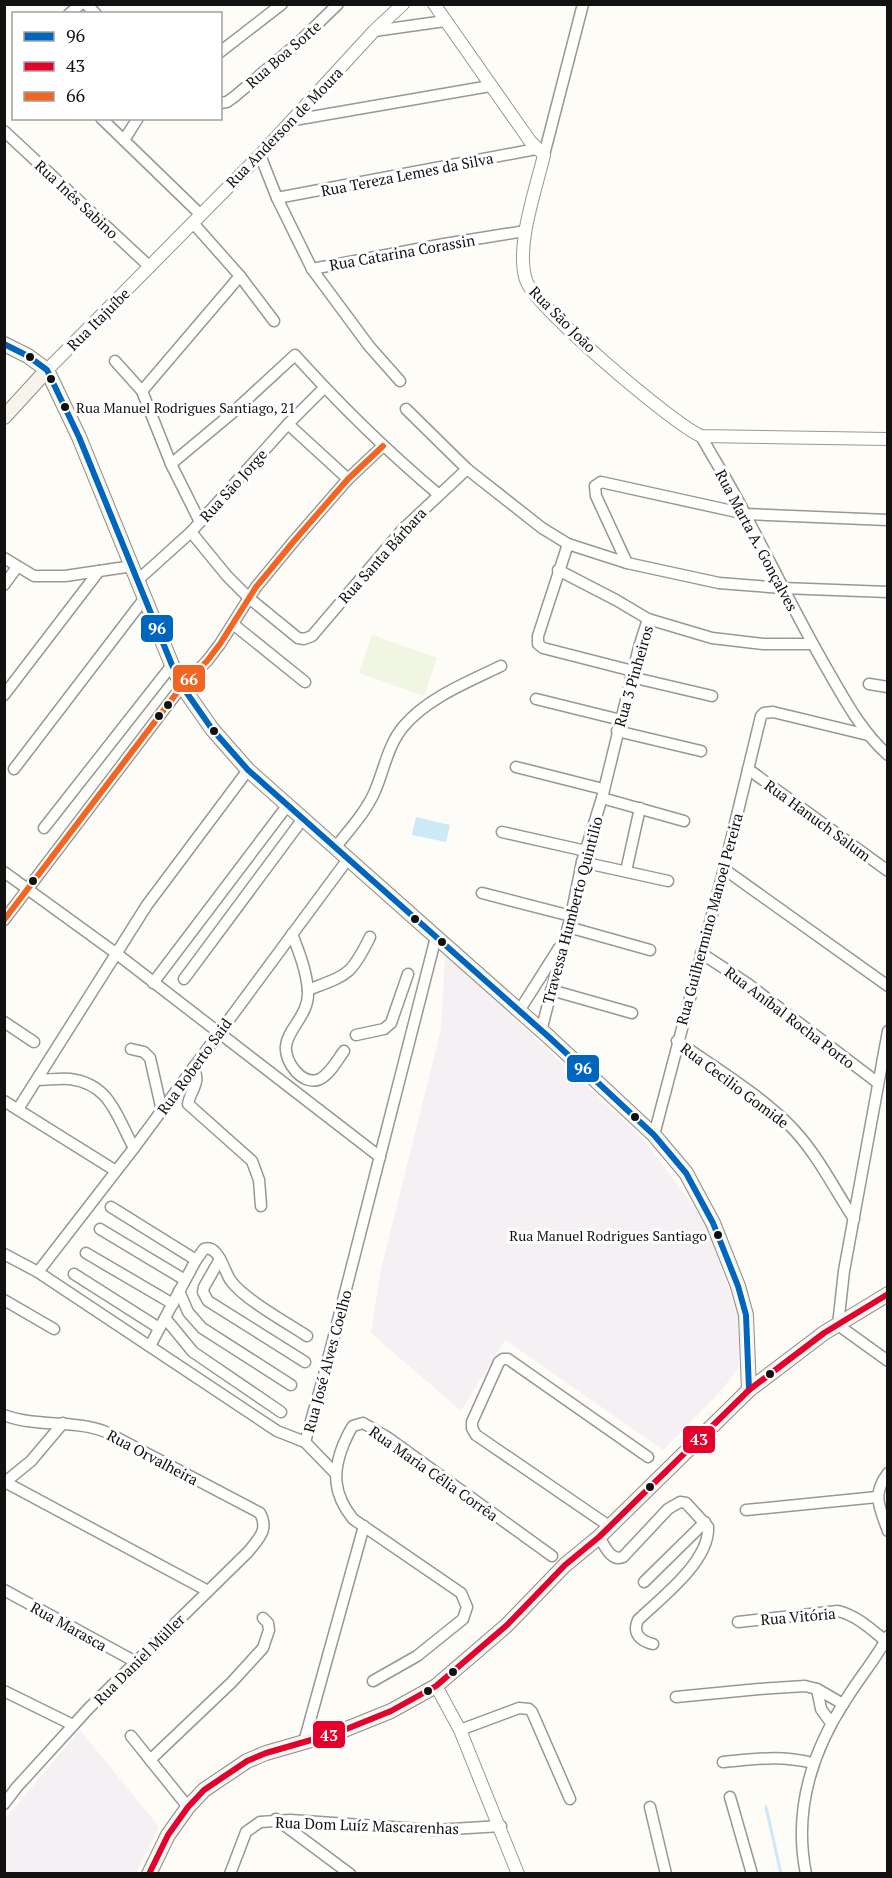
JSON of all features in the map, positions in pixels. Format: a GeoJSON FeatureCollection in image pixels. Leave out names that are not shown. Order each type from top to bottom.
{"type":"FeatureCollection","features":[{"type":"Feature","properties":{"kind":"main road"},"geometry":{"type":"LineString","coordinates":[[7,348],[47,370],[79,437],[172,665],[182,686],[212,729],[248,770],[302,820],[519,1011],[654,1135],[686,1173],[713,1223],[738,1286],[746,1315],[749,1390]]}},
{"type":"Feature","properties":{"kind":"main road","name":"Rua Itajuíbe"},"geometry":{"type":"LineString","coordinates":[[4,417],[47,370]]}},
{"type":"Feature","properties":{"kind":"main road"},"geometry":{"type":"LineString","coordinates":[[154,1872],[168,1835],[188,1807],[204,1790],[248,1761],[266,1753],[339,1732],[391,1711],[436,1686],[507,1625],[565,1565],[598,1537],[749,1390],[837,1324],[888,1294]]}},
{"type":"Feature","properties":{"kind":"street"},"geometry":{"type":"LineString","coordinates":[[222,50],[282,4]]}},
{"type":"Feature","properties":{"kind":"street","name":"Rua Boa Sorte"},"geometry":{"type":"LineString","coordinates":[[224,103],[298,43],[338,4]]}},
{"type":"Feature","properties":{"kind":"street","name":"Rua Anderson de Moura"},"geometry":{"type":"LineString","coordinates":[[197,218],[294,120],[374,32],[403,4]]}},
{"type":"Feature","properties":{"kind":"street"},"geometry":{"type":"LineString","coordinates":[[434,4],[490,86],[540,152]]}},
{"type":"Feature","properties":{"kind":"street"},"geometry":{"type":"LineString","coordinates":[[540,152],[583,4]]}},
{"type":"Feature","properties":{"kind":"street"},"geometry":{"type":"LineString","coordinates":[[374,32],[445,21]]}},
{"type":"Feature","properties":{"kind":"street"},"geometry":{"type":"LineString","coordinates":[[294,120],[490,86]]}},
{"type":"Feature","properties":{"kind":"street"},"geometry":{"type":"LineString","coordinates":[[103,120],[197,218],[274,321]]}},
{"type":"Feature","properties":{"kind":"street"},"geometry":{"type":"LineString","coordinates":[[124,140],[137,120]]}},
{"type":"Feature","properties":{"kind":"street","name":"Rua Inês Sabino"},"geometry":{"type":"LineString","coordinates":[[4,131],[150,267]]}},
{"type":"Feature","properties":{"kind":"street","name":"Rua Tereza Lemes da Silva"},"geometry":{"type":"LineString","coordinates":[[277,198],[540,152]]}},
{"type":"Feature","properties":{"kind":"street","name":"Rua São João"},"geometry":{"type":"LineString","coordinates":[[540,152],[525,231],[524,269],[530,291],[565,326],[655,405],[690,431],[701,436]]}},
{"type":"Feature","properties":{"kind":"street"},"geometry":{"type":"LineString","coordinates":[[260,155],[277,198],[312,269]]}},
{"type":"Feature","properties":{"kind":"street","name":"Rua Itajuíbe"},"geometry":{"type":"LineString","coordinates":[[47,370],[197,218]]}},
{"type":"Feature","properties":{"kind":"street","name":"Rua Catarina Corassin"},"geometry":{"type":"LineString","coordinates":[[400,381],[369,345],[312,269],[525,231]]}},
{"type":"Feature","properties":{"kind":"street"},"geometry":{"type":"LineString","coordinates":[[142,391],[240,276]]}},
{"type":"Feature","properties":{"kind":"street"},"geometry":{"type":"LineString","coordinates":[[171,464],[231,414],[295,355],[324,388],[383,446],[438,494]]}},
{"type":"Feature","properties":{"kind":"street"},"geometry":{"type":"LineString","coordinates":[[115,361],[142,391],[171,464],[200,522]]}},
{"type":"Feature","properties":{"kind":"street","name":"Rua São Jorge"},"geometry":{"type":"LineString","coordinates":[[136,573],[191,532],[288,424],[324,388]]}},
{"type":"Feature","properties":{"kind":"street"},"geometry":{"type":"LineString","coordinates":[[406,409],[467,469],[555,538],[568,544],[627,563],[709,581],[782,588],[888,592]]}},
{"type":"Feature","properties":{"kind":"street"},"geometry":{"type":"LineString","coordinates":[[288,424],[348,479]]}},
{"type":"Feature","properties":{"kind":"street"},"geometry":{"type":"LineString","coordinates":[[701,436],[888,439]]}},
{"type":"Feature","properties":{"kind":"street","name":"Rua Marta A. Gonçalves"},"geometry":{"type":"LineString","coordinates":[[701,436],[746,514],[812,644],[868,735],[888,755]]}},
{"type":"Feature","properties":{"kind":"street"},"geometry":{"type":"LineString","coordinates":[[4,920],[182,686],[207,661],[249,598],[294,541],[348,479],[383,446]]}},
{"type":"Feature","properties":{"kind":"street","name":"Rua Santa Bárbara"},"geometry":{"type":"LineString","coordinates":[[249,598],[298,638],[304,639],[312,636],[403,529],[467,469]]}},
{"type":"Feature","properties":{"kind":"street"},"geometry":{"type":"LineString","coordinates":[[627,563],[596,496],[595,486],[602,482],[746,514],[888,520]]}},
{"type":"Feature","properties":{"kind":"street"},"geometry":{"type":"LineString","coordinates":[[191,532],[227,576],[249,598]]}},
{"type":"Feature","properties":{"kind":"street"},"geometry":{"type":"LineString","coordinates":[[568,544],[538,636],[540,646],[712,696]]}},
{"type":"Feature","properties":{"kind":"street"},"geometry":{"type":"LineString","coordinates":[[4,558],[34,576],[65,576],[99,572],[136,573]]}},
{"type":"Feature","properties":{"kind":"street"},"geometry":{"type":"LineString","coordinates":[[4,585],[17,567]]}},
{"type":"Feature","properties":{"kind":"street"},"geometry":{"type":"LineString","coordinates":[[558,570],[648,619]]}},
{"type":"Feature","properties":{"kind":"street"},"geometry":{"type":"LineString","coordinates":[[4,695],[99,572]]}},
{"type":"Feature","properties":{"kind":"street"},"geometry":{"type":"LineString","coordinates":[[14,770],[144,599]]}},
{"type":"Feature","properties":{"kind":"street","name":"Rua 3 Pinheiros"},"geometry":{"type":"LineString","coordinates":[[602,793],[648,619],[712,638],[763,644],[812,644]]}},
{"type":"Feature","properties":{"kind":"street"},"geometry":{"type":"LineString","coordinates":[[232,624],[305,682]]}},
{"type":"Feature","properties":{"kind":"street"},"geometry":{"type":"LineString","coordinates":[[44,828],[172,665]]}},
{"type":"Feature","properties":{"kind":"street"},"geometry":{"type":"LineString","coordinates":[[335,848],[365,809],[374,792],[391,746],[403,727],[446,693],[501,666]]}},
{"type":"Feature","properties":{"kind":"street"},"geometry":{"type":"LineString","coordinates":[[869,684],[888,687]]}},
{"type":"Feature","properties":{"kind":"street"},"geometry":{"type":"LineString","coordinates":[[536,699],[701,751]]}},
{"type":"Feature","properties":{"kind":"street","name":"Rua Guilhermino Manoel Pereira"},"geometry":{"type":"LineString","coordinates":[[654,1135],[724,869],[761,716],[764,713],[773,712],[868,735]]}},
{"type":"Feature","properties":{"kind":"street"},"geometry":{"type":"LineString","coordinates":[[516,767],[684,821]]}},
{"type":"Feature","properties":{"kind":"street","name":"Rua Hanuch Salum"},"geometry":{"type":"LineString","coordinates":[[748,769],[888,871]]}},
{"type":"Feature","properties":{"kind":"street"},"geometry":{"type":"LineString","coordinates":[[18,1109],[147,904],[248,770]]}},
{"type":"Feature","properties":{"kind":"street","name":"Travessa Humberto Quintilio"},"geometry":{"type":"LineString","coordinates":[[541,1031],[570,921],[582,862],[602,793]]}},
{"type":"Feature","properties":{"kind":"street"},"geometry":{"type":"LineString","coordinates":[[153,982],[287,806]]}},
{"type":"Feature","properties":{"kind":"street"},"geometry":{"type":"LineString","coordinates":[[626,871],[640,808]]}},
{"type":"Feature","properties":{"kind":"street"},"geometry":{"type":"LineString","coordinates":[[184,978],[302,820]]}},
{"type":"Feature","properties":{"kind":"street"},"geometry":{"type":"LineString","coordinates":[[502,832],[586,851]]}},
{"type":"Feature","properties":{"kind":"street","name":"Rua Roberto Said"},"geometry":{"type":"LineString","coordinates":[[38,1272],[162,1111],[348,859]]}},
{"type":"Feature","properties":{"kind":"street"},"geometry":{"type":"LineString","coordinates":[[582,862],[668,882]]}},
{"type":"Feature","properties":{"kind":"street"},"geometry":{"type":"LineString","coordinates":[[724,869],[888,986]]}},
{"type":"Feature","properties":{"kind":"street"},"geometry":{"type":"LineString","coordinates":[[4,872],[117,954],[380,1157]]}},
{"type":"Feature","properties":{"kind":"street"},"geometry":{"type":"LineString","coordinates":[[482,893],[650,950]]}},
{"type":"Feature","properties":{"kind":"street"},"geometry":{"type":"LineString","coordinates":[[292,934],[308,990],[306,1006],[286,1043],[286,1057],[290,1065],[301,1076],[316,1080],[322,1078],[344,1051]]}},
{"type":"Feature","properties":{"kind":"street"},"geometry":{"type":"LineString","coordinates":[[308,990],[342,977],[350,971],[359,960],[370,937]]}},
{"type":"Feature","properties":{"kind":"street","name":"Rua José Alves Coelho"},"geometry":{"type":"LineString","coordinates":[[4,1254],[38,1272],[277,1431],[305,1442],[436,937]]}},
{"type":"Feature","properties":{"kind":"street"},"geometry":{"type":"LineString","coordinates":[[519,1011],[565,939]]}},
{"type":"Feature","properties":{"kind":"street","name":"Rua Aníbal Rocha Porto"},"geometry":{"type":"LineString","coordinates":[[701,953],[748,984],[878,1083]]}},
{"type":"Feature","properties":{"kind":"street"},"geometry":{"type":"LineString","coordinates":[[356,1035],[384,1029],[391,1023],[408,974]]}},
{"type":"Feature","properties":{"kind":"street"},"geometry":{"type":"LineString","coordinates":[[551,990],[632,1013]]}},
{"type":"Feature","properties":{"kind":"street"},"geometry":{"type":"LineString","coordinates":[[4,1022],[34,1042]]}},
{"type":"Feature","properties":{"kind":"street"},"geometry":{"type":"LineString","coordinates":[[391,1023],[412,1029]]}},
{"type":"Feature","properties":{"kind":"street"},"geometry":{"type":"LineString","coordinates":[[888,1031],[844,1271],[837,1324],[888,1360]]}},
{"type":"Feature","properties":{"kind":"street","name":"Rua Cecilio Gomide"},"geometry":{"type":"LineString","coordinates":[[677,1041],[762,1103],[795,1131],[813,1154],[854,1219]]}},
{"type":"Feature","properties":{"kind":"street"},"geometry":{"type":"LineString","coordinates":[[131,1049],[144,1052],[150,1058],[162,1111]]}},
{"type":"Feature","properties":{"kind":"street"},"geometry":{"type":"LineString","coordinates":[[193,1068],[196,1072],[196,1082],[188,1104],[252,1161],[259,1180],[261,1206]]}},
{"type":"Feature","properties":{"kind":"street"},"geometry":{"type":"LineString","coordinates":[[37,1080],[71,1079],[93,1086],[111,1102],[134,1148]]}},
{"type":"Feature","properties":{"kind":"street"},"geometry":{"type":"LineString","coordinates":[[4,1101],[116,1171]]}},
{"type":"Feature","properties":{"kind":"street"},"geometry":{"type":"LineString","coordinates":[[111,1207],[196,1260]]}},
{"type":"Feature","properties":{"kind":"street"},"geometry":{"type":"LineString","coordinates":[[99,1228],[182,1286],[188,1312],[202,1328],[291,1385]]}},
{"type":"Feature","properties":{"kind":"street"},"geometry":{"type":"LineString","coordinates":[[150,1346],[196,1260],[204,1249],[209,1247],[220,1259],[232,1282],[241,1292],[307,1336]]}},
{"type":"Feature","properties":{"kind":"street"},"geometry":{"type":"LineString","coordinates":[[86,1253],[173,1304]]}},
{"type":"Feature","properties":{"kind":"street"},"geometry":{"type":"LineString","coordinates":[[220,1259],[204,1287],[203,1292],[208,1301],[305,1362]]}},
{"type":"Feature","properties":{"kind":"street"},"geometry":{"type":"LineString","coordinates":[[74,1274],[162,1323],[193,1352],[281,1412]]}},
{"type":"Feature","properties":{"kind":"street"},"geometry":{"type":"LineString","coordinates":[[4,1300],[54,1329]]}},
{"type":"Feature","properties":{"kind":"street"},"geometry":{"type":"LineString","coordinates":[[609,1526],[476,1435],[472,1422],[499,1362],[508,1359],[648,1456]]}},
{"type":"Feature","properties":{"kind":"street","name":"Rua Orvalheira"},"geometry":{"type":"LineString","coordinates":[[4,1415],[27,1421],[90,1425],[260,1513]]}},
{"type":"Feature","properties":{"kind":"street"},"geometry":{"type":"LineString","coordinates":[[63,1423],[31,1461],[5,1483],[208,1591]]}},
{"type":"Feature","properties":{"kind":"street","name":"Rua Maria Célia Corrêa"},"geometry":{"type":"LineString","coordinates":[[374,1681],[417,1656],[446,1634],[463,1619],[467,1607],[461,1593],[353,1519],[339,1498],[335,1473],[340,1451],[353,1426],[363,1423],[387,1437],[552,1556]]}},
{"type":"Feature","properties":{"kind":"street"},"geometry":{"type":"LineString","coordinates":[[305,1442],[335,1473]]}},
{"type":"Feature","properties":{"kind":"street"},"geometry":{"type":"LineString","coordinates":[[888,1473],[878,1488],[877,1497],[888,1531]]}},
{"type":"Feature","properties":{"kind":"street"},"geometry":{"type":"LineString","coordinates":[[746,1510],[877,1497]]}},
{"type":"Feature","properties":{"kind":"street"},"geometry":{"type":"LineString","coordinates":[[598,1537],[610,1553],[619,1559],[674,1504],[680,1502],[686,1503],[708,1527],[708,1538],[692,1567],[638,1620],[635,1627],[637,1634],[645,1642],[653,1644]]}},
{"type":"Feature","properties":{"kind":"street","name":"Rua Daniel Müller"},"geometry":{"type":"LineString","coordinates":[[4,1804],[73,1725],[134,1661],[248,1552],[263,1533],[265,1525],[260,1513]]}},
{"type":"Feature","properties":{"kind":"street"},"geometry":{"type":"LineString","coordinates":[[644,1582],[705,1522]]}},
{"type":"Feature","properties":{"kind":"street"},"geometry":{"type":"LineString","coordinates":[[304,1742],[364,1526]]}},
{"type":"Feature","properties":{"kind":"street","name":"Rua Marasca"},"geometry":{"type":"LineString","coordinates":[[4,1590],[134,1661]]}},
{"type":"Feature","properties":{"kind":"street","name":"Rua Vitória"},"geometry":{"type":"LineString","coordinates":[[738,1622],[838,1611],[863,1622],[887,1640]]}},
{"type":"Feature","properties":{"kind":"street"},"geometry":{"type":"LineString","coordinates":[[150,1760],[232,1682],[263,1648],[269,1630],[268,1623],[263,1618]]}},
{"type":"Feature","properties":{"kind":"street"},"geometry":{"type":"LineString","coordinates":[[806,1874],[801,1849],[802,1816],[813,1763],[831,1723],[887,1640]]}},
{"type":"Feature","properties":{"kind":"street"},"geometry":{"type":"LineString","coordinates":[[436,1686],[460,1730],[501,1826],[518,1874]]}},
{"type":"Feature","properties":{"kind":"street"},"geometry":{"type":"LineString","coordinates":[[676,1697],[805,1686],[817,1689],[843,1704]]}},
{"type":"Feature","properties":{"kind":"street"},"geometry":{"type":"LineString","coordinates":[[817,1689],[820,1709],[831,1723]]}},
{"type":"Feature","properties":{"kind":"street"},"geometry":{"type":"LineString","coordinates":[[4,1691],[73,1725]]}},
{"type":"Feature","properties":{"kind":"street"},"geometry":{"type":"LineString","coordinates":[[460,1730],[519,1708],[529,1709],[570,1799]]}},
{"type":"Feature","properties":{"kind":"street"},"geometry":{"type":"LineString","coordinates":[[131,1736],[188,1807]]}},
{"type":"Feature","properties":{"kind":"street"},"geometry":{"type":"LineString","coordinates":[[723,1762],[779,1757],[813,1763]]}},
{"type":"Feature","properties":{"kind":"street"},"geometry":{"type":"LineString","coordinates":[[730,1797],[752,1874]]}},
{"type":"Feature","properties":{"kind":"street"},"geometry":{"type":"LineString","coordinates":[[650,1807],[666,1874]]}},
{"type":"Feature","properties":{"kind":"street"},"geometry":{"type":"LineString","coordinates":[[276,1820],[350,1874]]}},
{"type":"Feature","properties":{"kind":"street","name":"Rua Dom Luíz Mascarenhas"},"geometry":{"type":"LineString","coordinates":[[230,1874],[250,1828],[260,1822],[276,1820],[360,1823],[435,1830],[501,1826]]}},
{"type":"Feature","properties":{"kind":"shaded area"},"geometry":{"type":"Polygon","coordinates":[[[445,954],[643,1139],[704,1220],[740,1320],[738,1369],[717,1395],[663,1450],[505,1340],[461,1411],[371,1333],[381,1269],[441,1029],[445,954]]]}},
{"type":"Feature","properties":{"kind":"shaded area"},"geometry":{"type":"Polygon","coordinates":[[[80,1730],[159,1827],[136,1873],[5,1873],[5,1819],[80,1730]]]}},
{"type":"Feature","properties":{"kind":"green space"},"geometry":{"type":"Polygon","coordinates":[[[372,635],[437,658],[424,696],[359,673],[372,635]]]}},
{"type":"Feature","properties":{"kind":"water"},"geometry":{"type":"Polygon","coordinates":[[[416,817],[450,825],[446,842],[412,835],[416,817]]]}},
{"type":"Feature","properties":{"kind":"waterway"},"geometry":{"type":"LineString","coordinates":[[766,1807],[781,1874]]}},
{"type":"Feature","properties":{"kind":"transit line","name":"96"},"geometry":{"type":"LineString","coordinates":[[4,344],[28,356],[47,370],[79,437],[172,665],[182,686],[212,729],[248,770],[550,1038],[654,1135],[686,1173],[713,1223],[738,1286],[746,1315],[749,1390]]}},
{"type":"Feature","properties":{"kind":"transit line","name":"66"},"geometry":{"type":"LineString","coordinates":[[4,920],[182,686],[220,644],[256,587],[348,479],[383,446]]}},
{"type":"Feature","properties":{"kind":"transit line","name":"43"},"geometry":{"type":"LineString","coordinates":[[149,1874],[168,1835],[188,1807],[204,1790],[247,1761],[266,1753],[339,1732],[391,1711],[436,1686],[507,1625],[565,1565],[599,1537],[749,1390],[824,1333],[888,1294]]}},
{"type":"Feature","properties":{"kind":"place","name":"Rua Manuel Rodrigues Santiago, 21"},"geometry":{"type":"Point","coordinates":[65,407]}},
{"type":"Feature","properties":{"kind":"place","name":"Rua Manuel Rodrigues Santiago"},"geometry":{"type":"Point","coordinates":[718,1235]}}]}
